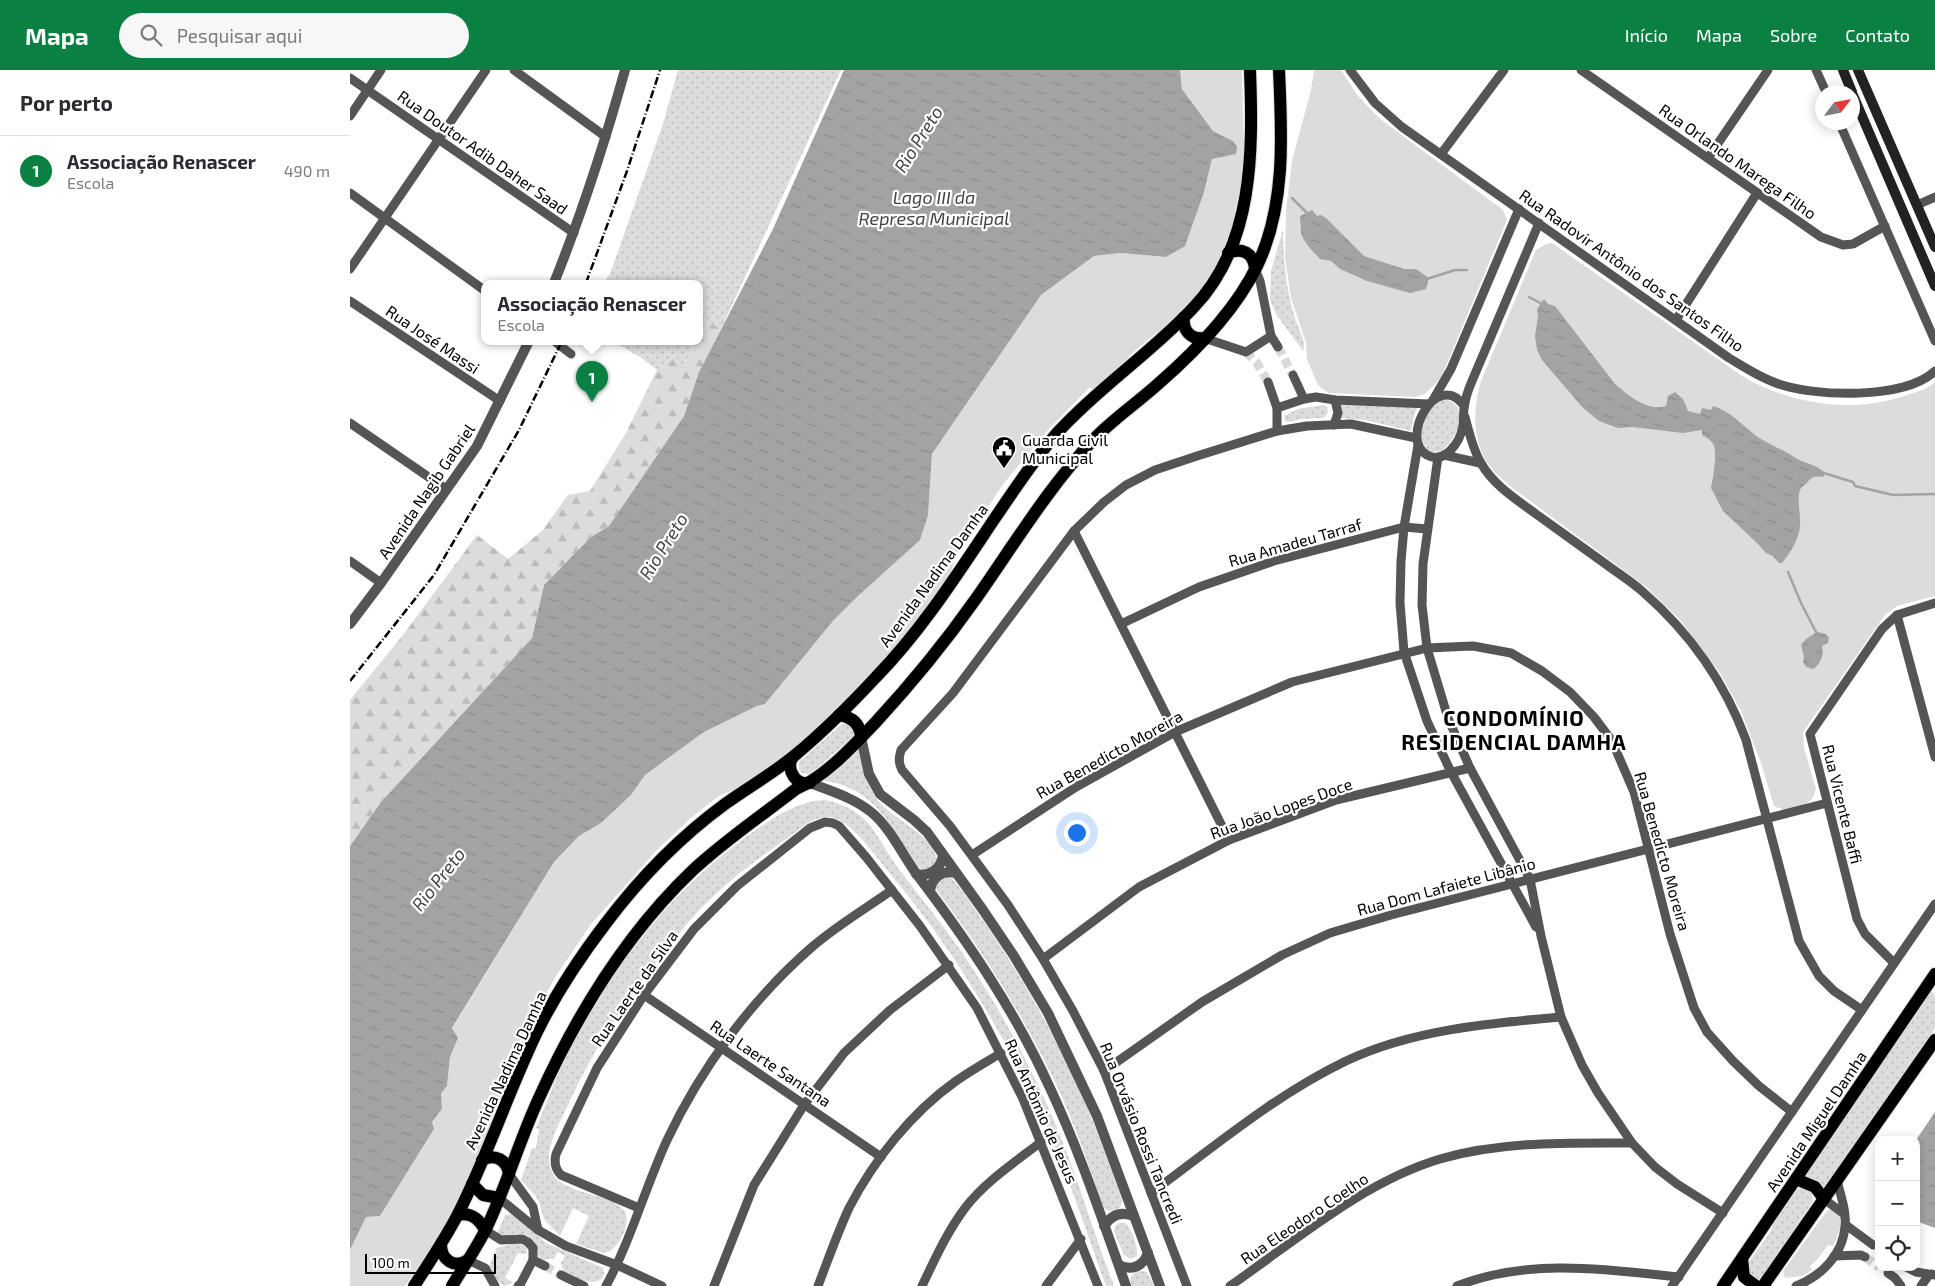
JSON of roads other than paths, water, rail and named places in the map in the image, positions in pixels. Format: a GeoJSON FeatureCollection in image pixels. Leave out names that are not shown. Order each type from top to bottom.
{"type":"FeatureCollection","features":[{"type":"Feature","properties":{"kind":"main road","name":"Avenida Nadima Damha"},"geometry":{"type":"LineString","coordinates":[[414,1286],[458,1215],[537,1031],[566,979],[608,920],[640,882],[688,834],[724,805],[792,758],[880,674],[925,619],[1026,473],[1056,434],[1184,317],[1211,286],[1228,253],[1242,214],[1248,184],[1252,130],[1250,70]]}},
{"type":"Feature","properties":{"kind":"main road"},"geometry":{"type":"LineString","coordinates":[[452,1286],[485,1230],[535,1106],[564,1045],[586,1006],[629,941],[661,902],[708,857],[796,789],[810,783],[861,737],[902,694],[945,641],[1061,477],[1107,427],[1160,382],[1204,338],[1231,306],[1255,269],[1268,236],[1277,190],[1282,134],[1280,70]]}},
{"type":"Feature","properties":{"kind":"main road"},"geometry":{"type":"LineString","coordinates":[[1842,70],[1849,85]]}},
{"type":"Feature","properties":{"kind":"main road"},"geometry":{"type":"LineString","coordinates":[[1858,70],[1935,247]]}},
{"type":"Feature","properties":{"kind":"main road"},"geometry":{"type":"LineString","coordinates":[[1860,111],[1935,286]]}},
{"type":"Feature","properties":{"kind":"main road"},"geometry":{"type":"LineString","coordinates":[[1862,116],[1867,118],[1876,111]]}},
{"type":"Feature","properties":{"kind":"main road"},"geometry":{"type":"LineString","coordinates":[[1228,253],[1238,250],[1247,252],[1254,261],[1255,269]]}},
{"type":"Feature","properties":{"kind":"main road"},"geometry":{"type":"LineString","coordinates":[[1184,317],[1184,326],[1189,334],[1196,338],[1204,338]]}},
{"type":"Feature","properties":{"kind":"main road"},"geometry":{"type":"LineString","coordinates":[[839,715],[850,718],[855,722],[861,732],[861,737]]}},
{"type":"Feature","properties":{"kind":"main road"},"geometry":{"type":"LineString","coordinates":[[792,758],[790,766],[794,776],[801,783],[810,783]]}},
{"type":"Feature","properties":{"kind":"main road","name":"Avenida Miguel Damha"},"geometry":{"type":"LineString","coordinates":[[1723,1286],[1933,983]]}},
{"type":"Feature","properties":{"kind":"main road"},"geometry":{"type":"LineString","coordinates":[[1763,1286],[1935,1040]]}},
{"type":"Feature","properties":{"kind":"main road"},"geometry":{"type":"LineString","coordinates":[[482,1160],[491,1156],[500,1158],[506,1164],[509,1174]]}},
{"type":"Feature","properties":{"kind":"main road"},"geometry":{"type":"LineString","coordinates":[[1796,1179],[1815,1186],[1824,1199]]}},
{"type":"Feature","properties":{"kind":"main road"},"geometry":{"type":"LineString","coordinates":[[472,1184],[483,1195],[498,1198]]}},
{"type":"Feature","properties":{"kind":"main road"},"geometry":{"type":"LineString","coordinates":[[458,1215],[466,1214],[474,1217],[481,1222],[485,1230]]}},
{"type":"Feature","properties":{"kind":"main road"},"geometry":{"type":"LineString","coordinates":[[441,1244],[442,1254],[448,1260],[456,1264],[468,1260]]}},
{"type":"Feature","properties":{"kind":"main road"},"geometry":{"type":"LineString","coordinates":[[1742,1259],[1744,1277],[1756,1286]]}},
{"type":"Feature","properties":{"kind":"street"},"geometry":{"type":"LineString","coordinates":[[350,116],[381,70]]}},
{"type":"Feature","properties":{"kind":"street"},"geometry":{"type":"LineString","coordinates":[[350,269],[486,70]]}},
{"type":"Feature","properties":{"kind":"street"},"geometry":{"type":"LineString","coordinates":[[514,70],[606,137]]}},
{"type":"Feature","properties":{"kind":"street"},"geometry":{"type":"LineString","coordinates":[[555,280],[574,233],[606,137],[625,70]]}},
{"type":"Feature","properties":{"kind":"street","name":"Rua Radovir Antônio dos Santos Filho"},"geometry":{"type":"LineString","coordinates":[[1350,70],[1375,103],[1440,154],[1729,358],[1753,372],[1777,383],[1807,390],[1853,393],[1889,389],[1915,382],[1935,371]]}},
{"type":"Feature","properties":{"kind":"street"},"geometry":{"type":"LineString","coordinates":[[1440,154],[1504,70]]}},
{"type":"Feature","properties":{"kind":"street","name":"Rua Orlando Marega Filho"},"geometry":{"type":"LineString","coordinates":[[1582,70],[1820,237],[1843,245],[1852,244],[1884,226]]}},
{"type":"Feature","properties":{"kind":"street"},"geometry":{"type":"LineString","coordinates":[[1708,158],[1768,70]]}},
{"type":"Feature","properties":{"kind":"street"},"geometry":{"type":"LineString","coordinates":[[1816,70],[1823,85]]}},
{"type":"Feature","properties":{"kind":"street","name":"Rua Doutor Adib Daher Saad"},"geometry":{"type":"LineString","coordinates":[[350,78],[574,233]]}},
{"type":"Feature","properties":{"kind":"street"},"geometry":{"type":"LineString","coordinates":[[1842,130],[1935,341]]}},
{"type":"Feature","properties":{"kind":"street"},"geometry":{"type":"LineString","coordinates":[[350,193],[386,217],[481,288]]}},
{"type":"Feature","properties":{"kind":"street"},"geometry":{"type":"LineString","coordinates":[[1676,320],[1758,193]]}},
{"type":"Feature","properties":{"kind":"street"},"geometry":{"type":"LineString","coordinates":[[1917,205],[1935,198]]}},
{"type":"Feature","properties":{"kind":"street"},"geometry":{"type":"LineString","coordinates":[[1519,209],[1451,369],[1418,426],[1404,527],[1400,603],[1404,652],[1428,721],[1451,772],[1514,883],[1541,936]]}},
{"type":"Feature","properties":{"kind":"street"},"geometry":{"type":"LineString","coordinates":[[1539,223],[1472,381],[1464,406],[1464,417],[1458,440],[1441,456],[1427,529],[1423,564],[1422,605],[1427,648],[1448,718],[1470,768],[1530,879],[1541,936],[1561,1017],[1582,1065],[1598,1093],[1632,1143],[1655,1167],[1677,1184],[1723,1213]]}},
{"type":"Feature","properties":{"kind":"street"},"geometry":{"type":"LineString","coordinates":[[1255,269],[1260,281],[1271,336],[1278,348]]}},
{"type":"Feature","properties":{"kind":"street","name":"Rua José Massi"},"geometry":{"type":"LineString","coordinates":[[350,301],[500,401]]}},
{"type":"Feature","properties":{"kind":"street"},"geometry":{"type":"LineString","coordinates":[[1204,338],[1246,352],[1271,336]]}},
{"type":"Feature","properties":{"kind":"street","name":"Avenida Nagib Gabriel"},"geometry":{"type":"LineString","coordinates":[[350,624],[382,583],[477,446],[527,345]]}},
{"type":"Feature","properties":{"kind":"street"},"geometry":{"type":"LineString","coordinates":[[559,345],[571,354]]}},
{"type":"Feature","properties":{"kind":"street"},"geometry":{"type":"LineString","coordinates":[[1293,375],[1304,398]]}},
{"type":"Feature","properties":{"kind":"street"},"geometry":{"type":"LineString","coordinates":[[1268,382],[1277,408],[1277,431]]}},
{"type":"Feature","properties":{"kind":"street"},"geometry":{"type":"LineString","coordinates":[[1277,408],[1304,398],[1431,402],[1439,396],[1446,394],[1460,400],[1464,406]]}},
{"type":"Feature","properties":{"kind":"street"},"geometry":{"type":"LineString","coordinates":[[1334,425],[1338,413],[1335,400]]}},
{"type":"Feature","properties":{"kind":"street"},"geometry":{"type":"LineString","coordinates":[[1464,417],[1480,463],[1494,481],[1642,591],[1677,625],[1698,650],[1736,712],[1746,740],[1799,941],[1818,976],[1834,991],[1862,1010]]}},
{"type":"Feature","properties":{"kind":"street"},"geometry":{"type":"LineString","coordinates":[[350,423],[446,489]]}},
{"type":"Feature","properties":{"kind":"street"},"geometry":{"type":"LineString","coordinates":[[1229,840],[1074,531],[1104,502],[1126,485],[1155,470],[1277,431],[1307,426],[1350,424],[1417,442],[1424,453],[1434,458],[1441,456],[1480,463]]}},
{"type":"Feature","properties":{"kind":"street","name":"Rua Amadeu Tarraf"},"geometry":{"type":"LineString","coordinates":[[1121,624],[1199,587],[1274,560],[1404,527],[1427,529]]}},
{"type":"Feature","properties":{"kind":"street","name":"Rua Orvásio Rossi Tancredi"},"geometry":{"type":"LineString","coordinates":[[1074,531],[953,693],[901,750],[899,765],[972,855],[1043,959],[1104,1071],[1187,1286]]}},
{"type":"Feature","properties":{"kind":"street"},"geometry":{"type":"LineString","coordinates":[[350,561],[382,583]]}},
{"type":"Feature","properties":{"kind":"street","name":"Rua Vicente Baffi"},"geometry":{"type":"LineString","coordinates":[[1894,963],[1865,934],[1857,919],[1810,734],[1882,629],[1897,615],[1935,604]]}},
{"type":"Feature","properties":{"kind":"street"},"geometry":{"type":"LineString","coordinates":[[1897,615],[1935,757]]}},
{"type":"Feature","properties":{"kind":"street","name":"Rua Benedicto Moreira"},"geometry":{"type":"LineString","coordinates":[[972,855],[1076,787],[1175,732],[1292,682],[1404,652],[1427,648],[1473,646],[1511,653],[1542,671],[1570,692],[1594,717],[1612,741],[1634,792],[1670,934],[1694,1008],[1708,1032],[1733,1062],[1792,1112]]}},
{"type":"Feature","properties":{"kind":"street"},"geometry":{"type":"LineString","coordinates":[[861,737],[869,774],[880,794],[927,832],[1014,956],[1048,1013],[1096,1116],[1160,1286]]}},
{"type":"Feature","properties":{"kind":"street","name":"Rua João Lopes Doce"},"geometry":{"type":"LineString","coordinates":[[1043,959],[1139,887],[1229,840],[1336,800],[1470,768]]}},
{"type":"Feature","properties":{"kind":"street"},"geometry":{"type":"LineString","coordinates":[[810,783],[846,797],[872,812],[882,823],[916,874],[990,975],[1050,1086],[1068,1128],[1126,1286]]}},
{"type":"Feature","properties":{"kind":"street","name":"Rua Dom Lafaiete Libânio"},"geometry":{"type":"LineString","coordinates":[[1104,1071],[1202,1002],[1282,955],[1338,931],[1391,915],[1826,803]]}},
{"type":"Feature","properties":{"kind":"street","name":"Rua Antômio de Jesus"},"geometry":{"type":"LineString","coordinates":[[825,822],[839,826],[866,857],[949,965],[977,1008],[1023,1099],[1081,1239],[1098,1286]]}},
{"type":"Feature","properties":{"kind":"street","name":"Rua Laerte da Silva"},"geometry":{"type":"LineString","coordinates":[[639,1208],[561,1176],[555,1165],[556,1154],[597,1068],[644,995],[694,929],[736,886],[810,828],[825,822]]}},
{"type":"Feature","properties":{"kind":"street"},"geometry":{"type":"LineString","coordinates":[[916,874],[926,874],[935,871],[941,864],[943,855]]}},
{"type":"Feature","properties":{"kind":"street"},"geometry":{"type":"LineString","coordinates":[[930,892],[932,882],[939,875],[948,872],[956,873]]}},
{"type":"Feature","properties":{"kind":"street"},"geometry":{"type":"LineString","coordinates":[[606,1286],[618,1265],[639,1208],[668,1139],[694,1091],[722,1048],[772,986],[806,953],[892,890]]}},
{"type":"Feature","properties":{"kind":"street"},"geometry":{"type":"LineString","coordinates":[[1672,1286],[1935,904]]}},
{"type":"Feature","properties":{"kind":"street"},"geometry":{"type":"LineString","coordinates":[[714,1286],[754,1185],[804,1104],[844,1053],[890,1010],[949,965]]}},
{"type":"Feature","properties":{"kind":"street","name":"Rua Laerte Santana"},"geometry":{"type":"LineString","coordinates":[[644,995],[881,1157]]}},
{"type":"Feature","properties":{"kind":"street"},"geometry":{"type":"LineString","coordinates":[[1151,1193],[1284,1096],[1348,1060],[1407,1040],[1443,1031],[1506,1021],[1561,1017]]}},
{"type":"Feature","properties":{"kind":"street"},"geometry":{"type":"LineString","coordinates":[[818,1286],[836,1238],[850,1208],[863,1183],[881,1157],[900,1133],[935,1097],[956,1081],[1001,1053]]}},
{"type":"Feature","properties":{"kind":"street"},"geometry":{"type":"LineString","coordinates":[[922,1286],[941,1246],[966,1207],[996,1177],[1041,1142]]}},
{"type":"Feature","properties":{"kind":"street","name":"Rua Eleodoro Coelho"},"geometry":{"type":"LineString","coordinates":[[1230,1286],[1356,1198],[1384,1182],[1440,1159],[1481,1150],[1518,1145],[1632,1143]]}},
{"type":"Feature","properties":{"kind":"street"},"geometry":{"type":"LineString","coordinates":[[509,1174],[533,1207],[538,1230]]}},
{"type":"Feature","properties":{"kind":"street"},"geometry":{"type":"LineString","coordinates":[[1796,1286],[1820,1274],[1834,1256],[1842,1240],[1846,1225],[1837,1180]]}},
{"type":"Feature","properties":{"kind":"street"},"geometry":{"type":"LineString","coordinates":[[498,1198],[538,1230],[566,1246],[618,1265],[662,1286]]}},
{"type":"Feature","properties":{"kind":"street"},"geometry":{"type":"LineString","coordinates":[[1824,1199],[1844,1214]]}},
{"type":"Feature","properties":{"kind":"street"},"geometry":{"type":"LineString","coordinates":[[1104,1226],[1109,1219],[1117,1214],[1126,1213],[1134,1216]]}},
{"type":"Feature","properties":{"kind":"street"},"geometry":{"type":"LineString","coordinates":[[1834,1256],[1863,1256],[1872,1244],[1846,1225]]}},
{"type":"Feature","properties":{"kind":"street"},"geometry":{"type":"LineString","coordinates":[[485,1230],[501,1240],[522,1239],[533,1248],[533,1260],[522,1285]]}},
{"type":"Feature","properties":{"kind":"street"},"geometry":{"type":"LineString","coordinates":[[1046,1286],[1081,1239]]}},
{"type":"Feature","properties":{"kind":"street"},"geometry":{"type":"LineString","coordinates":[[1119,1265],[1127,1268],[1136,1267],[1144,1262],[1148,1253]]}},
{"type":"Feature","properties":{"kind":"street"},"geometry":{"type":"LineString","coordinates":[[468,1260],[485,1268],[495,1286]]}},
{"type":"Feature","properties":{"kind":"street"},"geometry":{"type":"LineString","coordinates":[[533,1260],[545,1266]]}},
{"type":"Feature","properties":{"kind":"street"},"geometry":{"type":"LineString","coordinates":[[1457,1286],[1511,1271],[1560,1267],[1591,1268],[1679,1277]]}},
{"type":"Feature","properties":{"kind":"street"},"geometry":{"type":"LineString","coordinates":[[1914,1271],[1933,1275]]}},
{"type":"Feature","properties":{"kind":"street"},"geometry":{"type":"LineString","coordinates":[[1888,1273],[1902,1286]]}},
{"type":"Feature","properties":{"kind":"street"},"geometry":{"type":"LineString","coordinates":[[561,1274],[584,1286]]}},
{"type":"Feature","properties":{"kind":"street"},"geometry":{"type":"LineString","coordinates":[[1921,1286],[1933,1275]]}},
{"type":"Feature","properties":{"kind":"water","name":"Lago III da Represa Municipal"},"geometry":{"type":"Polygon","coordinates":[[[844,70],[1180,70],[1182,89],[1213,131],[1233,141],[1237,147],[1236,154],[1212,159],[1204,192],[1185,246],[1166,257],[1121,253],[1094,256],[1041,295],[932,454],[928,515],[920,540],[833,621],[765,704],[757,706],[704,732],[645,775],[631,795],[601,823],[579,836],[554,862],[452,1028],[458,1038],[450,1057],[447,1086],[441,1093],[442,1109],[432,1122],[434,1129],[380,1216],[366,1217],[350,1250],[350,846],[381,802],[532,638],[544,585],[591,537],[609,526],[684,416],[699,372],[772,231],[844,70]]]}},
{"type":"Feature","properties":{"kind":"water"},"geometry":{"type":"Polygon","coordinates":[[[1312,210],[1317,216],[1321,215],[1327,219],[1364,256],[1404,269],[1416,269],[1429,278],[1426,289],[1410,293],[1367,281],[1340,269],[1331,261],[1320,259],[1309,247],[1301,233],[1300,216],[1312,210]]]}},
{"type":"Feature","properties":{"kind":"water"},"geometry":{"type":"Polygon","coordinates":[[[1544,299],[1548,304],[1555,306],[1615,384],[1639,402],[1652,407],[1666,406],[1668,396],[1675,392],[1683,399],[1688,411],[1700,414],[1702,408],[1711,410],[1713,406],[1727,412],[1761,439],[1825,473],[1824,477],[1816,476],[1801,488],[1799,493],[1799,532],[1792,548],[1782,563],[1779,563],[1773,556],[1766,553],[1723,511],[1711,488],[1715,461],[1714,446],[1711,441],[1702,435],[1702,430],[1683,433],[1632,427],[1618,428],[1599,421],[1583,408],[1542,360],[1537,350],[1535,336],[1538,316],[1537,309],[1544,299]]]}},
{"type":"Feature","properties":{"kind":"water"},"geometry":{"type":"Polygon","coordinates":[[[1817,632],[1826,634],[1829,638],[1828,643],[1822,646],[1820,662],[1813,669],[1806,667],[1803,662],[1804,657],[1801,645],[1806,639],[1817,632]]]}},
{"type":"Feature","properties":{"kind":"water"},"geometry":{"type":"Polygon","coordinates":[[[1935,1112],[1935,1228],[1920,1222],[1919,1136],[1935,1112]]]}},
{"type":"Feature","properties":{"kind":"waterway"},"geometry":{"type":"LineString","coordinates":[[1292,198],[1309,215]]}},
{"type":"Feature","properties":{"kind":"waterway"},"geometry":{"type":"LineString","coordinates":[[1427,279],[1455,270],[1467,270]]}},
{"type":"Feature","properties":{"kind":"waterway"},"geometry":{"type":"LineString","coordinates":[[1529,297],[1542,304]]}},
{"type":"Feature","properties":{"kind":"waterway"},"geometry":{"type":"LineString","coordinates":[[1824,473],[1853,482],[1855,486],[1893,495],[1935,494]]}},
{"type":"Feature","properties":{"kind":"waterway"},"geometry":{"type":"LineString","coordinates":[[1788,572],[1817,634]]}},
{"type":"Feature","properties":{"kind":"tunnel"},"geometry":{"type":"LineString","coordinates":[[1278,347],[1293,375]]}},
{"type":"Feature","properties":{"kind":"tunnel"},"geometry":{"type":"LineString","coordinates":[[1246,352],[1257,363],[1268,382]]}},
{"type":"Feature","properties":{"kind":"tunnel"},"geometry":{"type":"LineString","coordinates":[[1865,1257],[1875,1264]]}},
{"type":"Feature","properties":{"kind":"tunnel"},"geometry":{"type":"LineString","coordinates":[[545,1266],[561,1275]]}},
{"type":"Feature","properties":{"kind":"railway"},"geometry":{"type":"LineString","coordinates":[[587,280],[627,171],[660,70]]}},
{"type":"Feature","properties":{"kind":"railway"},"geometry":{"type":"LineString","coordinates":[[350,681],[434,575],[519,430],[560,345]]}},
{"type":"Feature","properties":{"kind":"place","name":"Associação Renascer"},"geometry":{"type":"Point","coordinates":[592,402]}},
{"type":"Feature","properties":{"kind":"place","name":"Guarda Civil Municipal"},"geometry":{"type":"Point","coordinates":[1004,469]}},
{"type":"Feature","properties":{"kind":"district","name":"CONDOMÍNIO RESIDENCIAL DAMHA"},"geometry":{"type":"Point","coordinates":[1514,729]}},
{"type":"Feature","properties":{"kind":"water label","name":"Rio Preto"},"geometry":{"type":"Point","coordinates":[918,139]}},
{"type":"Feature","properties":{"kind":"water label","name":"Rio Preto"},"geometry":{"type":"Point","coordinates":[663,546]}},
{"type":"Feature","properties":{"kind":"water label","name":"Rio Preto"},"geometry":{"type":"Point","coordinates":[438,879]}}]}
